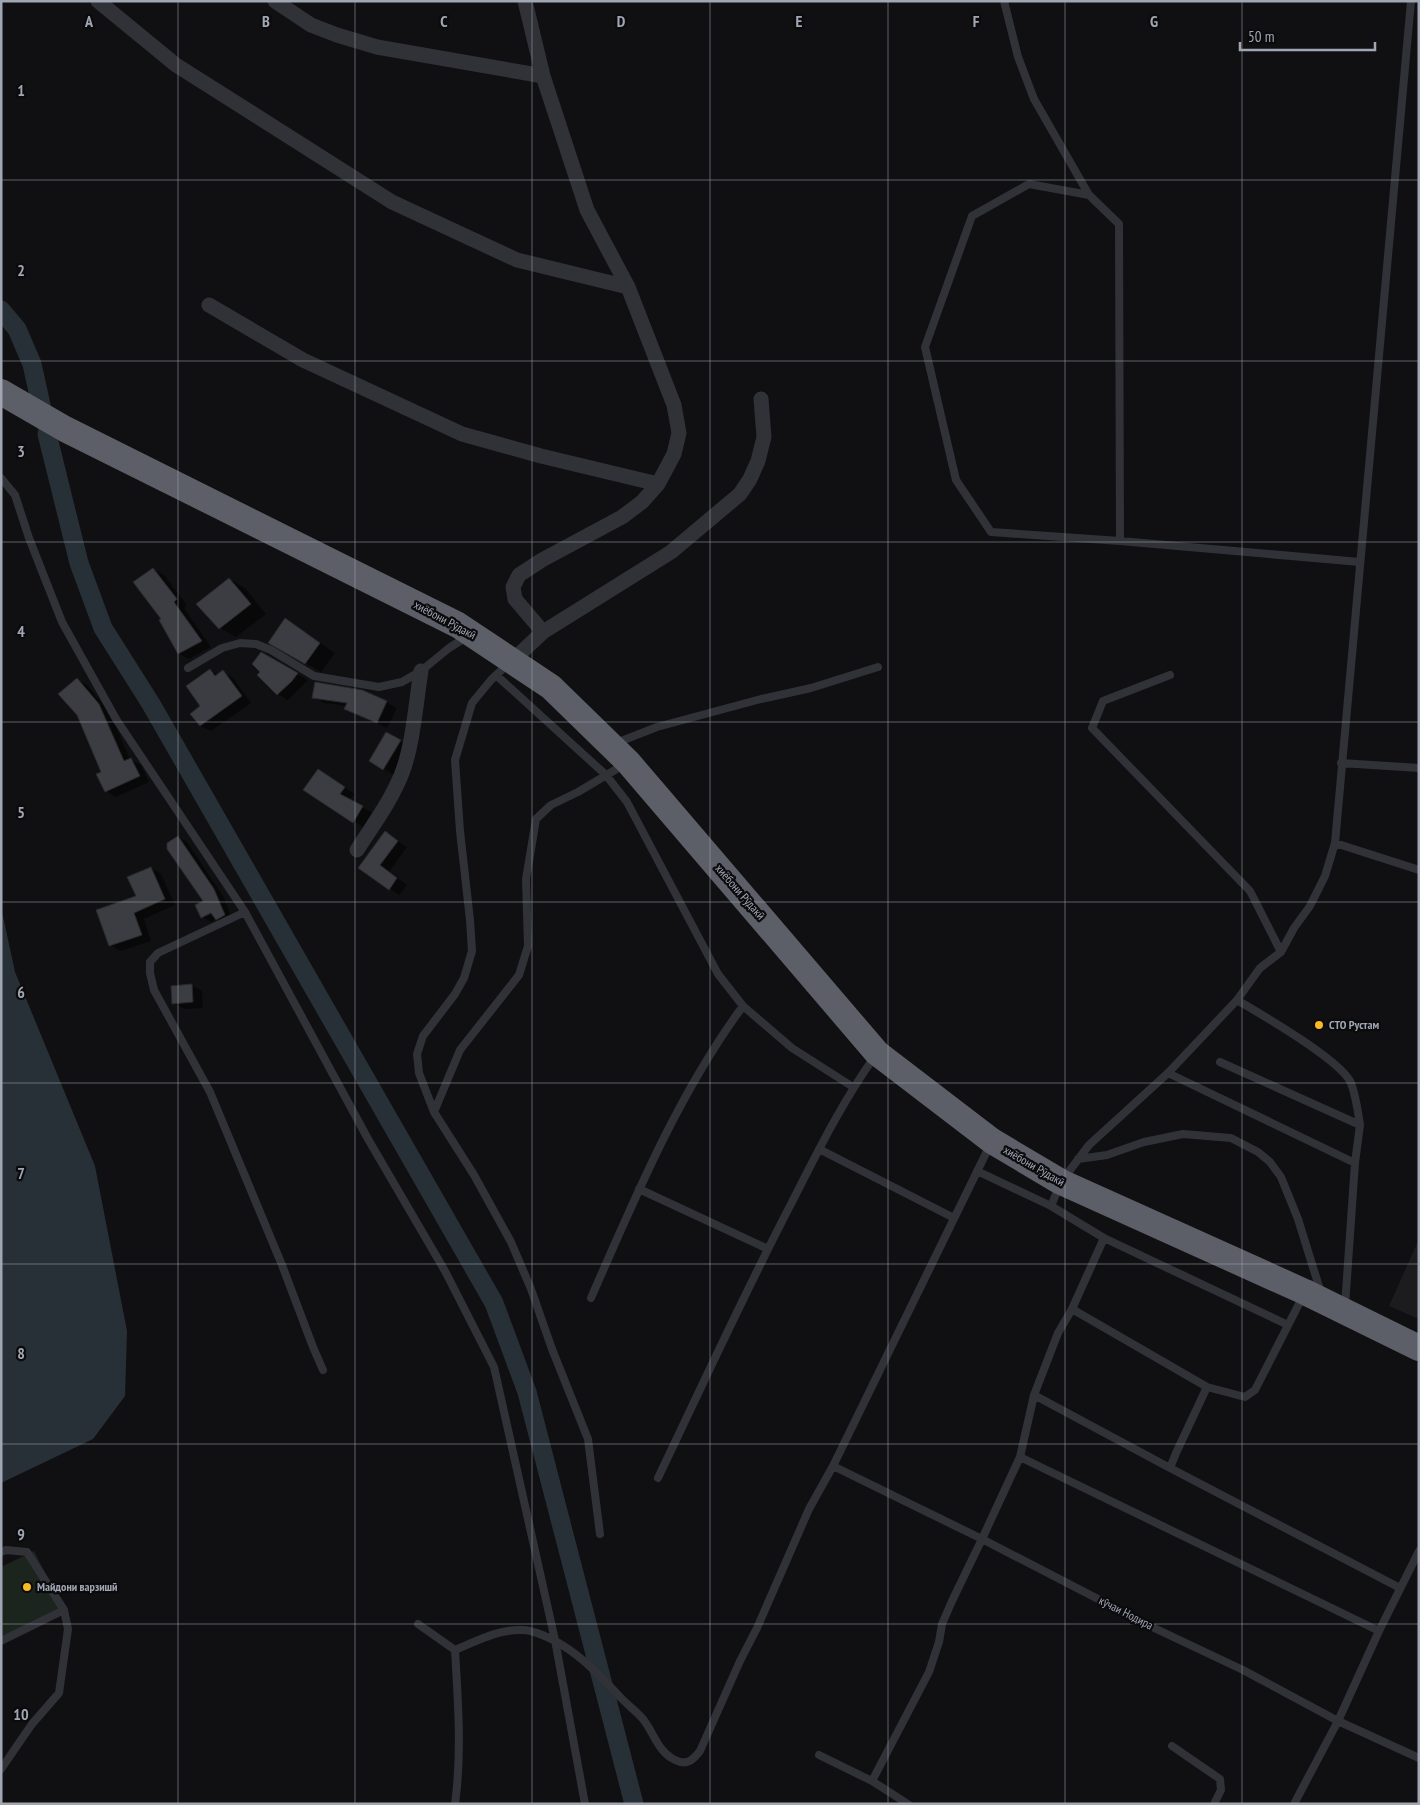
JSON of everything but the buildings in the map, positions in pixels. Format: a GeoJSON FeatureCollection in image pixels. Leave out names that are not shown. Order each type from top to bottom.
{"type":"FeatureCollection","features":[{"type":"Feature","properties":{"kind":"highway","name":"хиёбони Рӯдакӣ"},"geometry":{"type":"LineString","coordinates":[[3,393],[64,429],[472,633],[504,668],[551,687],[877,1053],[992,1142],[1061,1182],[1325,1302],[1419,1348]]}},
{"type":"Feature","properties":{"kind":"street"},"geometry":{"type":"LineString","coordinates":[[98,1],[176,65],[392,202],[517,260],[628,287]]}},
{"type":"Feature","properties":{"kind":"street"},"geometry":{"type":"LineString","coordinates":[[275,1],[311,25],[376,48],[543,76]]}},
{"type":"Feature","properties":{"kind":"street"},"geometry":{"type":"LineString","coordinates":[[525,1],[543,76],[587,210],[628,287],[674,404],[679,433],[674,454],[658,484],[642,502],[622,517],[542,560],[519,575],[513,587],[515,599],[543,632]]}},
{"type":"Feature","properties":{"kind":"street"},"geometry":{"type":"LineString","coordinates":[[209,305],[303,360],[462,434],[541,456],[658,484]]}},
{"type":"Feature","properties":{"kind":"street"},"geometry":{"type":"LineString","coordinates":[[504,668],[543,632],[671,552],[740,494],[750,479],[758,461],[764,437],[761,398]]}},
{"type":"Feature","properties":{"kind":"street"},"geometry":{"type":"LineString","coordinates":[[357,850],[385,806],[402,772],[407,754],[421,671]]}},
{"type":"Feature","properties":{"kind":"lane"},"geometry":{"type":"LineString","coordinates":[[1004,1],[1018,57],[1034,99],[1090,195],[1119,224],[1120,541]]}},
{"type":"Feature","properties":{"kind":"lane"},"geometry":{"type":"LineString","coordinates":[[1050,1206],[1061,1182],[1089,1145],[1168,1073],[1237,1000],[1260,968],[1281,952],[1314,899],[1325,876],[1335,843],[1411,1]]}},
{"type":"Feature","properties":{"kind":"lane"},"geometry":{"type":"LineString","coordinates":[[1090,195],[1029,184],[972,216],[925,347],[956,480],[991,532],[1360,562]]}},
{"type":"Feature","properties":{"kind":"lane"},"geometry":{"type":"LineString","coordinates":[[1,478],[15,495],[29,538],[62,622],[116,719],[245,912],[368,1139],[445,1271],[494,1367],[555,1640],[585,1804]]}},
{"type":"Feature","properties":{"kind":"lane"},"geometry":{"type":"LineString","coordinates":[[188,668],[222,648],[240,644],[256,644],[271,650],[314,676],[379,687],[402,682],[421,671],[449,648],[472,633]]}},
{"type":"Feature","properties":{"kind":"lane"},"geometry":{"type":"LineString","coordinates":[[434,1112],[460,1050],[519,975],[528,946],[526,879],[536,819],[551,804],[578,792],[657,727],[761,699],[812,688],[878,667]]}},
{"type":"Feature","properties":{"kind":"lane"},"geometry":{"type":"LineString","coordinates":[[504,668],[472,704],[455,760],[472,951],[464,978],[455,994],[423,1036],[417,1054],[419,1073],[434,1112],[474,1175],[511,1242],[531,1289],[552,1349],[588,1439],[600,1534]]}},
{"type":"Feature","properties":{"kind":"lane"},"geometry":{"type":"LineString","coordinates":[[1170,675],[1103,701],[1092,728],[1250,891],[1281,952]]}},
{"type":"Feature","properties":{"kind":"lane"},"geometry":{"type":"LineString","coordinates":[[615,761],[627,802],[718,974],[743,1006],[792,1048],[853,1087]]}},
{"type":"Feature","properties":{"kind":"lane"},"geometry":{"type":"LineString","coordinates":[[1341,763],[1419,768]]}},
{"type":"Feature","properties":{"kind":"lane"},"geometry":{"type":"LineString","coordinates":[[1335,843],[1419,870]]}},
{"type":"Feature","properties":{"kind":"lane"},"geometry":{"type":"LineString","coordinates":[[245,912],[158,953],[150,962],[150,973],[154,990],[210,1092],[282,1265],[323,1370]]}},
{"type":"Feature","properties":{"kind":"lane"},"geometry":{"type":"LineString","coordinates":[[1072,1309],[1207,1387],[1245,1397],[1255,1390],[1288,1325],[1325,1302],[1355,1163],[1360,1125],[1351,1083],[1343,1072],[1319,1053],[1237,1000]]}},
{"type":"Feature","properties":{"kind":"lane"},"geometry":{"type":"LineString","coordinates":[[591,1298],[638,1189],[680,1108],[718,1039],[743,1006]]}},
{"type":"Feature","properties":{"kind":"lane"},"geometry":{"type":"LineString","coordinates":[[658,1478],[768,1249],[819,1149],[853,1087],[877,1053]]}},
{"type":"Feature","properties":{"kind":"lane"},"geometry":{"type":"LineString","coordinates":[[1220,1062],[1360,1125]]}},
{"type":"Feature","properties":{"kind":"lane"},"geometry":{"type":"LineString","coordinates":[[1168,1073],[1355,1163]]}},
{"type":"Feature","properties":{"kind":"lane"},"geometry":{"type":"LineString","coordinates":[[1078,1159],[1107,1155],[1144,1142],[1183,1134],[1231,1138],[1258,1152],[1270,1162],[1281,1178],[1298,1219],[1304,1245],[1325,1302]]}},
{"type":"Feature","properties":{"kind":"lane"},"geometry":{"type":"LineString","coordinates":[[455,1650],[492,1634],[508,1631],[525,1630],[555,1640],[606,1682],[643,1720],[663,1753],[684,1764],[693,1760],[700,1751],[740,1660],[757,1628],[809,1509],[833,1466],[992,1142]]}},
{"type":"Feature","properties":{"kind":"lane"},"geometry":{"type":"LineString","coordinates":[[819,1149],[954,1218]]}},
{"type":"Feature","properties":{"kind":"lane"},"geometry":{"type":"LineString","coordinates":[[977,1171],[1050,1206],[1104,1238],[1288,1325]]}},
{"type":"Feature","properties":{"kind":"lane"},"geometry":{"type":"LineString","coordinates":[[638,1189],[768,1249]]}},
{"type":"Feature","properties":{"kind":"lane"},"geometry":{"type":"LineString","coordinates":[[872,1781],[929,1672],[939,1642],[942,1624],[1020,1457],[1034,1396],[1058,1334],[1072,1309],[1104,1238]]}},
{"type":"Feature","properties":{"kind":"lane"},"geometry":{"type":"LineString","coordinates":[[1170,1468],[1207,1387]]}},
{"type":"Feature","properties":{"kind":"lane"},"geometry":{"type":"LineString","coordinates":[[1034,1396],[1400,1588]]}},
{"type":"Feature","properties":{"kind":"lane"},"geometry":{"type":"LineString","coordinates":[[1020,1457],[1379,1631]]}},
{"type":"Feature","properties":{"kind":"lane","name":"кӯчаи Нодира"},"geometry":{"type":"LineString","coordinates":[[833,1466],[1152,1627],[1243,1670],[1338,1721],[1419,1758]]}},
{"type":"Feature","properties":{"kind":"lane"},"geometry":{"type":"LineString","coordinates":[[1,1552],[6,1550],[27,1552],[64,1610],[68,1629],[59,1693],[32,1724],[1,1769]]}},
{"type":"Feature","properties":{"kind":"lane"},"geometry":{"type":"LineString","coordinates":[[1294,1804],[1338,1721],[1379,1631],[1419,1551]]}},
{"type":"Feature","properties":{"kind":"lane"},"geometry":{"type":"LineString","coordinates":[[1,1641],[64,1610]]}},
{"type":"Feature","properties":{"kind":"lane"},"geometry":{"type":"LineString","coordinates":[[418,1624],[455,1650]]}},
{"type":"Feature","properties":{"kind":"lane"},"geometry":{"type":"LineString","coordinates":[[455,1650],[459,1707],[458,1780],[455,1804]]}},
{"type":"Feature","properties":{"kind":"lane"},"geometry":{"type":"LineString","coordinates":[[1172,1746],[1220,1779],[1221,1790],[1214,1804]]}},
{"type":"Feature","properties":{"kind":"lane"},"geometry":{"type":"LineString","coordinates":[[819,1755],[872,1781],[908,1804]]}},
{"type":"Feature","properties":{"kind":"shaded area"},"geometry":{"type":"Polygon","coordinates":[[[1,907],[15,972],[95,1166],[127,1331],[125,1396],[93,1439],[1,1483],[1,907]]]}},
{"type":"Feature","properties":{"kind":"shaded area"},"geometry":{"type":"Polygon","coordinates":[[[1419,1239],[1419,1319],[1389,1306],[1419,1239]]]}},
{"type":"Feature","properties":{"kind":"shaded area","name":"Майдони варзишӣ"},"geometry":{"type":"Polygon","coordinates":[[[34,1551],[63,1608],[1,1639],[1,1567],[34,1551]]]}},
{"type":"Feature","properties":{"kind":"waterway"},"geometry":{"type":"LineString","coordinates":[[1,310],[17,329],[32,364],[45,423]]}},
{"type":"Feature","properties":{"kind":"waterway"},"geometry":{"type":"LineString","coordinates":[[47,434],[79,563],[103,628],[151,704],[494,1303],[527,1392],[634,1804]]}},
{"type":"Feature","properties":{"kind":"place","name":"СТО Рустам"},"geometry":{"type":"Point","coordinates":[1319,1025]}},
{"type":"Feature","properties":{"kind":"place","name":"Майдони варзишӣ"},"geometry":{"type":"Point","coordinates":[27,1587]}}]}
